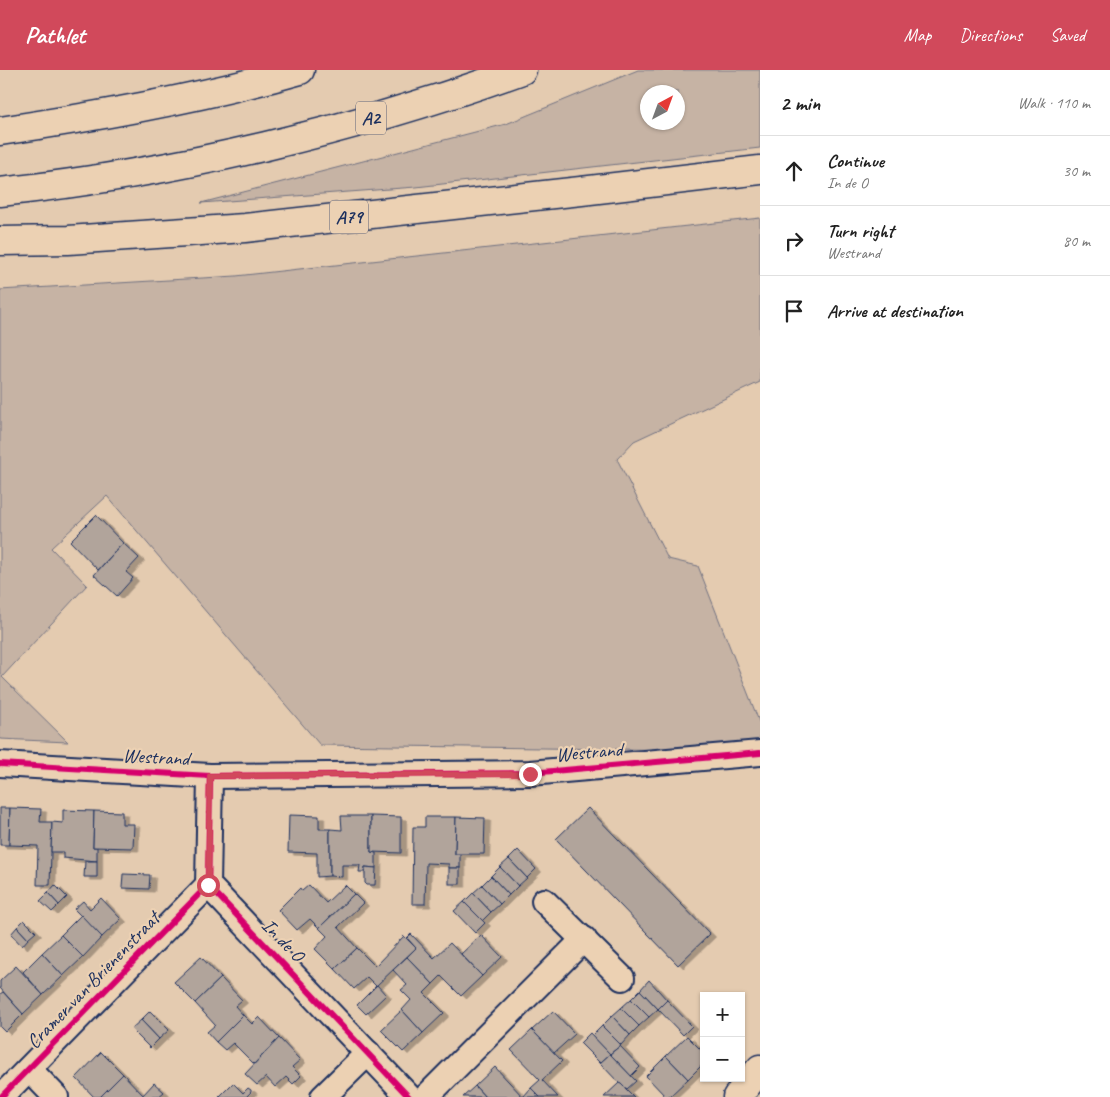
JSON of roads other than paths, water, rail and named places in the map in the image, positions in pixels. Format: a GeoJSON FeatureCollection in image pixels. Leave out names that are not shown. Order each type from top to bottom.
{"type":"FeatureCollection","features":[{"type":"Feature","properties":{"kind":"main road"},"geometry":{"type":"LineString","coordinates":[[0,131],[173,101],[300,70]]}},
{"type":"Feature","properties":{"kind":"main road","name":"A2"},"geometry":{"type":"LineString","coordinates":[[0,192],[48,187],[217,157],[373,118],[478,86],[522,70]]}},
{"type":"Feature","properties":{"kind":"main road","name":"A79"},"geometry":{"type":"LineString","coordinates":[[0,241],[68,240],[245,228],[760,170]]}},
{"type":"Feature","properties":{"kind":"main road"},"geometry":{"type":"LineString","coordinates":[[737,1097],[760,1069]]}},
{"type":"Feature","properties":{"kind":"street","name":"Westrand"},"geometry":{"type":"LineString","coordinates":[[0,764],[210,776],[530,774],[760,753]]}},
{"type":"Feature","properties":{"kind":"street"},"geometry":{"type":"LineString","coordinates":[[208,885],[210,776]]}},
{"type":"Feature","properties":{"kind":"street","name":"In de O"},"geometry":{"type":"LineString","coordinates":[[208,885],[409,1097]]}},
{"type":"Feature","properties":{"kind":"street","name":"Cramer van Brienenstraat"},"geometry":{"type":"LineString","coordinates":[[1,1097],[208,885]]}},
{"type":"Feature","properties":{"kind":"street"},"geometry":{"type":"LineString","coordinates":[[544,901],[622,978]]}},
{"type":"Feature","properties":{"kind":"street"},"geometry":{"type":"LineString","coordinates":[[426,1097],[584,939]]}},
{"type":"Feature","properties":{"kind":"street"},"geometry":{"type":"LineString","coordinates":[[323,1097],[368,1053]]}},
{"type":"Feature","properties":{"kind":"street"},"geometry":{"type":"LineString","coordinates":[[29,1069],[56,1097]]}}]}
